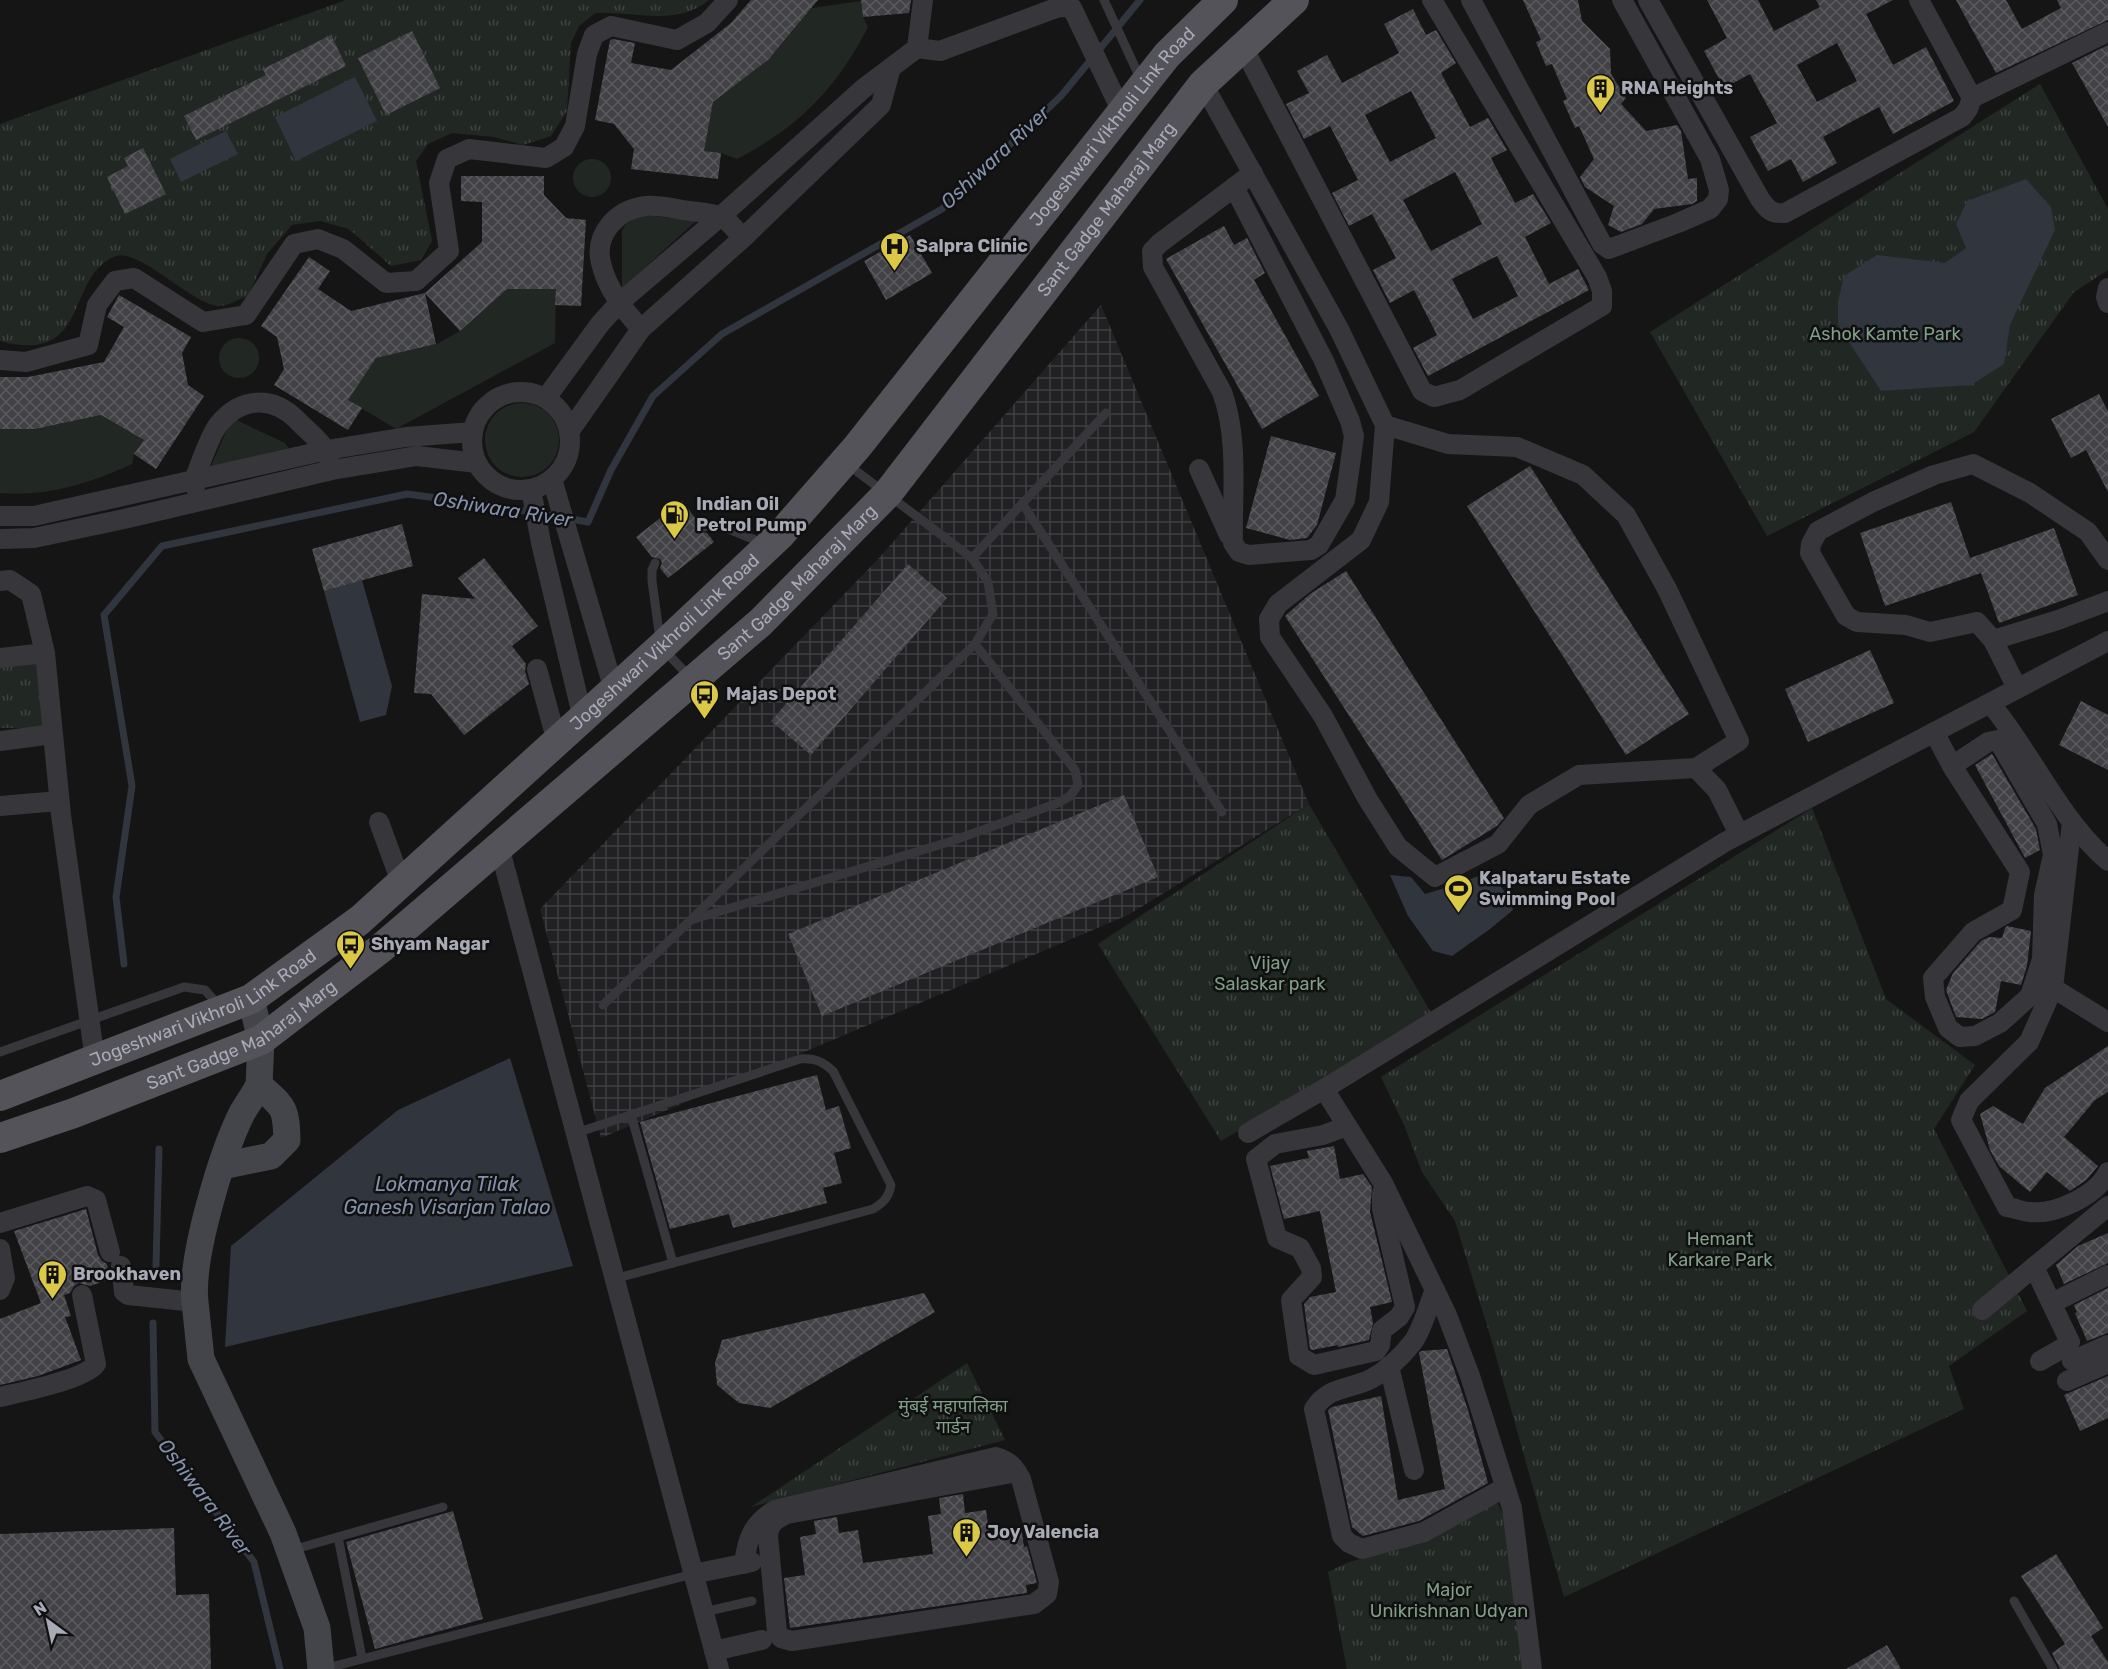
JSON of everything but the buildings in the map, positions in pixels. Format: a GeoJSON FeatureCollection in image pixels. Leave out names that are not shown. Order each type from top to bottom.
{"type":"FeatureCollection","features":[{"type":"Feature","properties":{"kind":"main road","name":"Sant Gadge Maharaj Marg"},"geometry":{"type":"LineString","coordinates":[[0,1138],[74,1113],[261,1040],[380,949],[761,622],[888,493],[1203,84],[1294,0]]}},
{"type":"Feature","properties":{"kind":"main road","name":"Jogeshwari Vikhroli Link Road"},"geometry":{"type":"LineString","coordinates":[[0,1096],[250,999],[360,920],[662,647],[769,545],[844,462],[1167,55],[1215,3]]}},
{"type":"Feature","properties":{"kind":"main road"},"geometry":{"type":"LineString","coordinates":[[250,999],[261,1040],[260,1085],[242,1113],[222,1166],[201,1243],[194,1293],[201,1359],[283,1533],[317,1628],[322,1669]]}},
{"type":"Feature","properties":{"kind":"main road"},"geometry":{"type":"LineString","coordinates":[[222,1166],[271,1156],[286,1140],[286,1115],[280,1104],[260,1085]]}},
{"type":"Feature","properties":{"kind":"street"},"geometry":{"type":"LineString","coordinates":[[0,360],[26,362],[88,345],[97,305],[115,281],[134,278],[203,322],[246,315],[294,244],[318,238],[343,249],[386,282],[416,280],[449,251],[439,183],[447,159],[470,149],[546,158],[564,147],[575,126],[587,54],[594,35],[611,26],[677,40],[706,23],[728,0]]}},
{"type":"Feature","properties":{"kind":"street"},"geometry":{"type":"LineString","coordinates":[[546,398],[600,324],[619,303],[721,216],[864,88],[890,71],[917,48],[923,0]]}},
{"type":"Feature","properties":{"kind":"street"},"geometry":{"type":"LineString","coordinates":[[1243,47],[1422,391],[1434,397],[1460,390],[1602,306],[1602,291],[1597,277],[1432,0]]}},
{"type":"Feature","properties":{"kind":"street"},"geometry":{"type":"LineString","coordinates":[[1471,0],[1602,244],[1610,249],[1710,209],[1718,199],[1719,190],[1710,159],[1622,0]]}},
{"type":"Feature","properties":{"kind":"street"},"geometry":{"type":"LineString","coordinates":[[1648,0],[1760,199],[1767,210],[1773,214],[1785,213],[1962,117],[1972,98],[2108,32]]}},
{"type":"Feature","properties":{"kind":"street"},"geometry":{"type":"LineString","coordinates":[[1919,0],[1972,98]]}},
{"type":"Feature","properties":{"kind":"street"},"geometry":{"type":"LineString","coordinates":[[917,48],[940,51],[1062,7],[1072,9],[1122,112]]}},
{"type":"Feature","properties":{"kind":"street"},"geometry":{"type":"LineString","coordinates":[[569,432],[641,329],[743,238],[881,105],[890,71]]}},
{"type":"Feature","properties":{"kind":"street"},"geometry":{"type":"LineString","coordinates":[[1203,84],[1339,329],[1385,425],[1380,502],[1361,540],[1278,604],[1269,620],[1270,637],[1323,716],[1366,798],[1398,847],[1435,877],[1498,844],[1529,805],[1579,775],[1696,768],[1739,741],[1667,589],[1626,515],[1583,475],[1517,447],[1448,444],[1385,425]]}},
{"type":"Feature","properties":{"kind":"street"},"geometry":{"type":"LineString","coordinates":[[1233,543],[1232,437],[1228,410],[1222,392],[1155,272],[1151,259],[1152,251],[1160,243],[1253,173]]}},
{"type":"Feature","properties":{"kind":"street"},"geometry":{"type":"LineString","coordinates":[[1199,469],[1239,552],[1249,555],[1302,552],[1319,545],[1345,500],[1354,436],[1324,360],[1234,187]]}},
{"type":"Feature","properties":{"kind":"street"},"geometry":{"type":"LineString","coordinates":[[641,329],[619,303],[601,264],[598,246],[603,233],[613,220],[629,210],[646,206],[675,208],[721,216],[743,238]]}},
{"type":"Feature","properties":{"kind":"street"},"geometry":{"type":"LineString","coordinates":[[2108,288],[2106,297],[2108,303]]}},
{"type":"Feature","properties":{"kind":"street"},"geometry":{"type":"LineString","coordinates":[[555,488],[532,496],[510,489],[485,475],[477,463],[472,448],[473,432],[483,411],[500,396],[516,392],[531,393],[546,398],[558,408],[567,421],[569,452],[555,488],[614,690]]}},
{"type":"Feature","properties":{"kind":"street"},"geometry":{"type":"LineString","coordinates":[[198,502],[194,480],[217,426],[234,410],[256,402],[275,404],[292,416],[327,450],[332,470]]}},
{"type":"Feature","properties":{"kind":"street"},"geometry":{"type":"LineString","coordinates":[[0,516],[34,516],[327,450],[406,437],[473,432]]}},
{"type":"Feature","properties":{"kind":"street"},"geometry":{"type":"LineString","coordinates":[[0,539],[34,538],[332,470],[417,456],[477,463]]}},
{"type":"Feature","properties":{"kind":"street"},"geometry":{"type":"LineString","coordinates":[[2017,688],[1993,640],[1977,622],[1930,632],[1906,625],[1857,622],[1846,616],[1810,553],[1811,544],[1818,531],[1873,502],[1934,475],[1974,464],[2030,493],[2088,532],[2108,560]]}},
{"type":"Feature","properties":{"kind":"street"},"geometry":{"type":"LineString","coordinates":[[532,496],[583,719]]}},
{"type":"Feature","properties":{"kind":"street"},"geometry":{"type":"LineString","coordinates":[[0,581],[10,580],[31,594],[45,653],[59,801],[95,1060]]}},
{"type":"Feature","properties":{"kind":"street"},"geometry":{"type":"LineString","coordinates":[[1993,640],[2058,620],[2108,601]]}},
{"type":"Feature","properties":{"kind":"street"},"geometry":{"type":"LineString","coordinates":[[1248,1133],[1324,1089],[1739,834],[2108,641]]}},
{"type":"Feature","properties":{"kind":"street"},"geometry":{"type":"LineString","coordinates":[[0,658],[45,653]]}},
{"type":"Feature","properties":{"kind":"street"},"geometry":{"type":"LineString","coordinates":[[537,669],[557,742]]}},
{"type":"Feature","properties":{"kind":"street"},"geometry":{"type":"LineString","coordinates":[[1990,703],[2009,726],[2072,822],[2092,848],[2108,861]]}},
{"type":"Feature","properties":{"kind":"street"},"geometry":{"type":"LineString","coordinates":[[1934,732],[1952,766],[2020,872],[2012,910],[1973,932],[1933,978],[1935,997],[1948,1028],[1960,1037],[1975,1036],[2000,1023],[2030,996],[2042,959],[2044,895],[2053,855],[2047,824],[1998,740],[1988,742],[1952,766]]}},
{"type":"Feature","properties":{"kind":"street"},"geometry":{"type":"LineString","coordinates":[[0,741],[53,734]]}},
{"type":"Feature","properties":{"kind":"street"},"geometry":{"type":"LineString","coordinates":[[1696,768],[1717,790],[1739,834]]}},
{"type":"Feature","properties":{"kind":"street"},"geometry":{"type":"LineString","coordinates":[[0,806],[59,801]]}},
{"type":"Feature","properties":{"kind":"street"},"geometry":{"type":"LineString","coordinates":[[379,822],[401,882]]}},
{"type":"Feature","properties":{"kind":"street"},"geometry":{"type":"LineString","coordinates":[[2072,822],[2053,988],[2029,1042],[1969,1101],[1961,1120],[2007,1206],[2031,1213],[2058,1209],[2090,1193],[2108,1172]]}},
{"type":"Feature","properties":{"kind":"street"},"geometry":{"type":"LineString","coordinates":[[499,846],[716,1660],[762,1640]]}},
{"type":"Feature","properties":{"kind":"street"},"geometry":{"type":"LineString","coordinates":[[2053,988],[2108,1022]]}},
{"type":"Feature","properties":{"kind":"street"},"geometry":{"type":"LineString","coordinates":[[1324,1089],[1383,1183],[1447,1315],[1470,1376],[1512,1508],[1532,1669]]}},
{"type":"Feature","properties":{"kind":"street"},"geometry":{"type":"LineString","coordinates":[[1347,1126],[1323,1135],[1275,1144],[1256,1159],[1277,1238],[1300,1248],[1311,1268],[1312,1277],[1291,1300],[1299,1356],[1314,1365],[1376,1351],[1380,1345],[1382,1330],[1399,1317],[1405,1306],[1382,1209],[1383,1183]]}},
{"type":"Feature","properties":{"kind":"street"},"geometry":{"type":"LineString","coordinates":[[0,1223],[87,1196],[96,1200],[116,1272],[124,1292],[128,1295],[195,1302]]}},
{"type":"Feature","properties":{"kind":"street"},"geometry":{"type":"LineString","coordinates":[[1982,1310],[2108,1206]]}},
{"type":"Feature","properties":{"kind":"street"},"geometry":{"type":"LineString","coordinates":[[0,1249],[6,1278],[0,1290]]}},
{"type":"Feature","properties":{"kind":"street"},"geometry":{"type":"LineString","coordinates":[[2034,1267],[2070,1342],[2040,1361]]}},
{"type":"Feature","properties":{"kind":"street"},"geometry":{"type":"LineString","coordinates":[[2052,1303],[2108,1275]]}},
{"type":"Feature","properties":{"kind":"street"},"geometry":{"type":"LineString","coordinates":[[1435,1290],[1413,1341],[1389,1366],[1370,1380],[1330,1393],[1321,1399],[1314,1409],[1342,1536],[1349,1543],[1362,1549],[1424,1532],[1504,1488]]}},
{"type":"Feature","properties":{"kind":"street"},"geometry":{"type":"LineString","coordinates":[[0,1397],[60,1382],[92,1370],[96,1364],[81,1294]]}},
{"type":"Feature","properties":{"kind":"street"},"geometry":{"type":"LineString","coordinates":[[2072,1361],[2108,1345]]}},
{"type":"Feature","properties":{"kind":"street"},"geometry":{"type":"LineString","coordinates":[[2067,1381],[2108,1363]]}},
{"type":"Feature","properties":{"kind":"street"},"geometry":{"type":"LineString","coordinates":[[1389,1366],[1414,1470]]}},
{"type":"Feature","properties":{"kind":"street"},"geometry":{"type":"LineString","coordinates":[[693,1574],[748,1563],[752,1533],[758,1522],[775,1510],[996,1457],[1008,1460],[1017,1472],[1021,1479],[1050,1582],[1047,1594],[1034,1604],[792,1641],[786,1641],[777,1632],[768,1536],[771,1523],[778,1518],[787,1514],[1017,1472]]}},
{"type":"Feature","properties":{"kind":"lane"},"geometry":{"type":"LineString","coordinates":[[1104,0],[1143,85]]}},
{"type":"Feature","properties":{"kind":"lane"},"geometry":{"type":"LineString","coordinates":[[972,558],[1106,413]]}},
{"type":"Feature","properties":{"kind":"lane"},"geometry":{"type":"LineString","coordinates":[[603,1005],[975,644],[993,614],[988,582],[972,558],[844,462]]}},
{"type":"Feature","properties":{"kind":"lane"},"geometry":{"type":"LineString","coordinates":[[1022,504],[1222,812]]}},
{"type":"Feature","properties":{"kind":"lane"},"geometry":{"type":"LineString","coordinates":[[704,527],[714,523],[769,545]]}},
{"type":"Feature","properties":{"kind":"lane"},"geometry":{"type":"LineString","coordinates":[[655,563],[651,574],[662,647],[692,679]]}},
{"type":"Feature","properties":{"kind":"lane"},"geometry":{"type":"LineString","coordinates":[[691,920],[950,842],[1058,803],[1070,796],[1078,785],[1075,770],[975,644]]}},
{"type":"Feature","properties":{"kind":"lane"},"geometry":{"type":"LineString","coordinates":[[0,1052],[184,987],[205,990],[221,1011]]}},
{"type":"Feature","properties":{"kind":"lane"},"geometry":{"type":"LineString","coordinates":[[576,1133],[800,1059],[812,1059],[822,1061],[833,1071],[891,1185],[890,1195],[873,1209],[614,1279]]}},
{"type":"Feature","properties":{"kind":"lane"},"geometry":{"type":"LineString","coordinates":[[631,1115],[673,1263]]}},
{"type":"Feature","properties":{"kind":"lane"},"geometry":{"type":"LineString","coordinates":[[290,1551],[443,1507]]}},
{"type":"Feature","properties":{"kind":"lane"},"geometry":{"type":"LineString","coordinates":[[338,1537],[362,1658]]}},
{"type":"Feature","properties":{"kind":"lane"},"geometry":{"type":"LineString","coordinates":[[322,1669],[693,1574]]}},
{"type":"Feature","properties":{"kind":"lane"},"geometry":{"type":"LineString","coordinates":[[704,1612],[752,1601]]}},
{"type":"Feature","properties":{"kind":"lane"},"geometry":{"type":"LineString","coordinates":[[2014,1601],[2053,1669]]}},
{"type":"Feature","properties":{"kind":"shaded area"},"geometry":{"type":"Polygon","coordinates":[[[1101,305],[1309,804],[1128,915],[601,1138],[540,909],[879,558],[1101,305]]]}},
{"type":"Feature","properties":{"kind":"green space"},"geometry":{"type":"Polygon","coordinates":[[[346,0],[709,0],[683,13],[669,15],[595,13],[579,26],[571,43],[567,111],[551,136],[523,145],[494,137],[452,133],[428,144],[416,161],[432,241],[421,260],[391,266],[349,229],[320,221],[292,225],[267,254],[248,296],[217,306],[192,295],[137,260],[126,256],[116,256],[100,266],[89,281],[73,315],[63,330],[50,341],[29,345],[0,341],[0,124],[346,0]]]}},
{"type":"Feature","properties":{"kind":"green space"},"geometry":{"type":"Polygon","coordinates":[[[861,1],[863,17],[868,27],[843,69],[814,104],[779,134],[737,159],[721,153],[704,151],[713,102],[772,56],[812,8],[861,1]]]}},
{"type":"Feature","properties":{"kind":"green space","name":"Ashok Kamte Park"},"geometry":{"type":"Polygon","coordinates":[[[2040,84],[2108,209],[2108,270],[2074,292],[1974,432],[1767,536],[1650,332],[2040,84]]]}},
{"type":"Feature","properties":{"kind":"green space"},"geometry":{"type":"Polygon","coordinates":[[[592,159],[606,164],[611,178],[606,192],[592,197],[578,192],[573,178],[578,164],[592,159]]]}},
{"type":"Feature","properties":{"kind":"green space"},"geometry":{"type":"Polygon","coordinates":[[[644,215],[696,221],[622,288],[622,231],[631,220],[644,215]]]}},
{"type":"Feature","properties":{"kind":"green space"},"geometry":{"type":"Polygon","coordinates":[[[507,289],[556,289],[555,343],[396,429],[348,400],[376,358],[437,344],[460,331],[507,289]]]}},
{"type":"Feature","properties":{"kind":"green space"},"geometry":{"type":"Polygon","coordinates":[[[239,338],[253,344],[259,358],[253,372],[239,378],[225,372],[219,358],[225,344],[239,338]]]}},
{"type":"Feature","properties":{"kind":"green space"},"geometry":{"type":"Polygon","coordinates":[[[522,403],[543,409],[553,419],[559,440],[553,461],[543,471],[522,477],[501,471],[491,461],[485,440],[491,419],[501,409],[522,403]]]}},
{"type":"Feature","properties":{"kind":"green space"},"geometry":{"type":"Polygon","coordinates":[[[101,415],[144,440],[134,454],[132,464],[85,483],[52,491],[0,493],[0,429],[40,428],[101,415]]]}},
{"type":"Feature","properties":{"kind":"green space"},"geometry":{"type":"Polygon","coordinates":[[[232,418],[285,443],[292,453],[208,473],[232,418]]]}},
{"type":"Feature","properties":{"kind":"green space"},"geometry":{"type":"Polygon","coordinates":[[[40,655],[48,728],[0,728],[0,665],[40,655]]]}},
{"type":"Feature","properties":{"kind":"green space","name":"Vijay Salaskar park"},"geometry":{"type":"Polygon","coordinates":[[[1309,804],[1433,1016],[1221,1141],[1098,944],[1309,804]]]}},
{"type":"Feature","properties":{"kind":"green space","name":"Hemant Karkare Park"},"geometry":{"type":"Polygon","coordinates":[[[1812,808],[1886,999],[1975,1065],[1934,1129],[2027,1311],[1949,1366],[1964,1409],[1564,1597],[1492,1342],[1455,1221],[1422,1172],[1404,1125],[1381,1077],[1812,808]]]}},
{"type":"Feature","properties":{"kind":"green space","name":"मुंबई महापालिका गार्डन"},"geometry":{"type":"Polygon","coordinates":[[[967,1363],[1005,1440],[751,1507],[967,1363]]]}},
{"type":"Feature","properties":{"kind":"green space","name":"Major Unikrishnan Udyan"},"geometry":{"type":"Polygon","coordinates":[[[1496,1501],[1512,1538],[1517,1560],[1528,1669],[1347,1669],[1328,1572],[1347,1563],[1412,1543],[1496,1501]]]}},
{"type":"Feature","properties":{"kind":"water"},"geometry":{"type":"Polygon","coordinates":[[[355,77],[377,121],[296,161],[275,117],[355,77]]]}},
{"type":"Feature","properties":{"kind":"water"},"geometry":{"type":"Polygon","coordinates":[[[226,131],[238,154],[181,182],[170,159],[226,131]]]}},
{"type":"Feature","properties":{"kind":"water"},"geometry":{"type":"Polygon","coordinates":[[[2026,179],[2051,207],[2055,230],[2010,325],[2004,364],[1971,385],[1881,391],[1838,325],[1838,301],[1844,276],[1877,255],[1945,263],[1966,248],[1956,224],[1967,201],[2026,179]]]}},
{"type":"Feature","properties":{"kind":"water"},"geometry":{"type":"Polygon","coordinates":[[[362,580],[392,686],[386,715],[360,722],[324,591],[362,580]]]}},
{"type":"Feature","properties":{"kind":"water","name":"Kalpataru Estate Swimming Pool"},"geometry":{"type":"Polygon","coordinates":[[[1390,875],[1411,877],[1425,894],[1481,875],[1494,878],[1509,897],[1513,910],[1452,956],[1433,951],[1408,916],[1390,875]]]}},
{"type":"Feature","properties":{"kind":"water","name":"Lokmanya Tilak Ganesh Visarjan Talao"},"geometry":{"type":"Polygon","coordinates":[[[510,1058],[573,1266],[225,1347],[231,1246],[398,1110],[510,1058]]]}},
{"type":"Feature","properties":{"kind":"waterway","name":"Oshiwara River"},"geometry":{"type":"LineString","coordinates":[[124,964],[116,897],[132,786],[104,615],[162,546],[407,494],[490,505],[588,522],[611,470],[653,396],[722,334],[942,209],[1061,96],[1140,0]]}},
{"type":"Feature","properties":{"kind":"waterway","name":"Oshiwara River"},"geometry":{"type":"LineString","coordinates":[[156,1265],[159,1149]]}},
{"type":"Feature","properties":{"kind":"waterway","name":"Oshiwara River"},"geometry":{"type":"LineString","coordinates":[[153,1323],[155,1432],[254,1562],[280,1669]]}},
{"type":"Feature","properties":{"kind":"place","name":"RNA Heights"},"geometry":{"type":"Point","coordinates":[1600,114]}},
{"type":"Feature","properties":{"kind":"place","name":"Salpra Clinic"},"geometry":{"type":"Point","coordinates":[895,272]}},
{"type":"Feature","properties":{"kind":"place","name":"Indian Oil Petrol Pump"},"geometry":{"type":"Point","coordinates":[675,540]}},
{"type":"Feature","properties":{"kind":"place","name":"Majas Depot"},"geometry":{"type":"Point","coordinates":[705,720]}},
{"type":"Feature","properties":{"kind":"place","name":"Kalpataru Estate Swimming Pool"},"geometry":{"type":"Point","coordinates":[1458,914]}},
{"type":"Feature","properties":{"kind":"place","name":"Shyam Nagar"},"geometry":{"type":"Point","coordinates":[350,970]}},
{"type":"Feature","properties":{"kind":"place","name":"Brookhaven"},"geometry":{"type":"Point","coordinates":[52,1300]}},
{"type":"Feature","properties":{"kind":"place","name":"Joy Valencia"},"geometry":{"type":"Point","coordinates":[966,1558]}}]}
